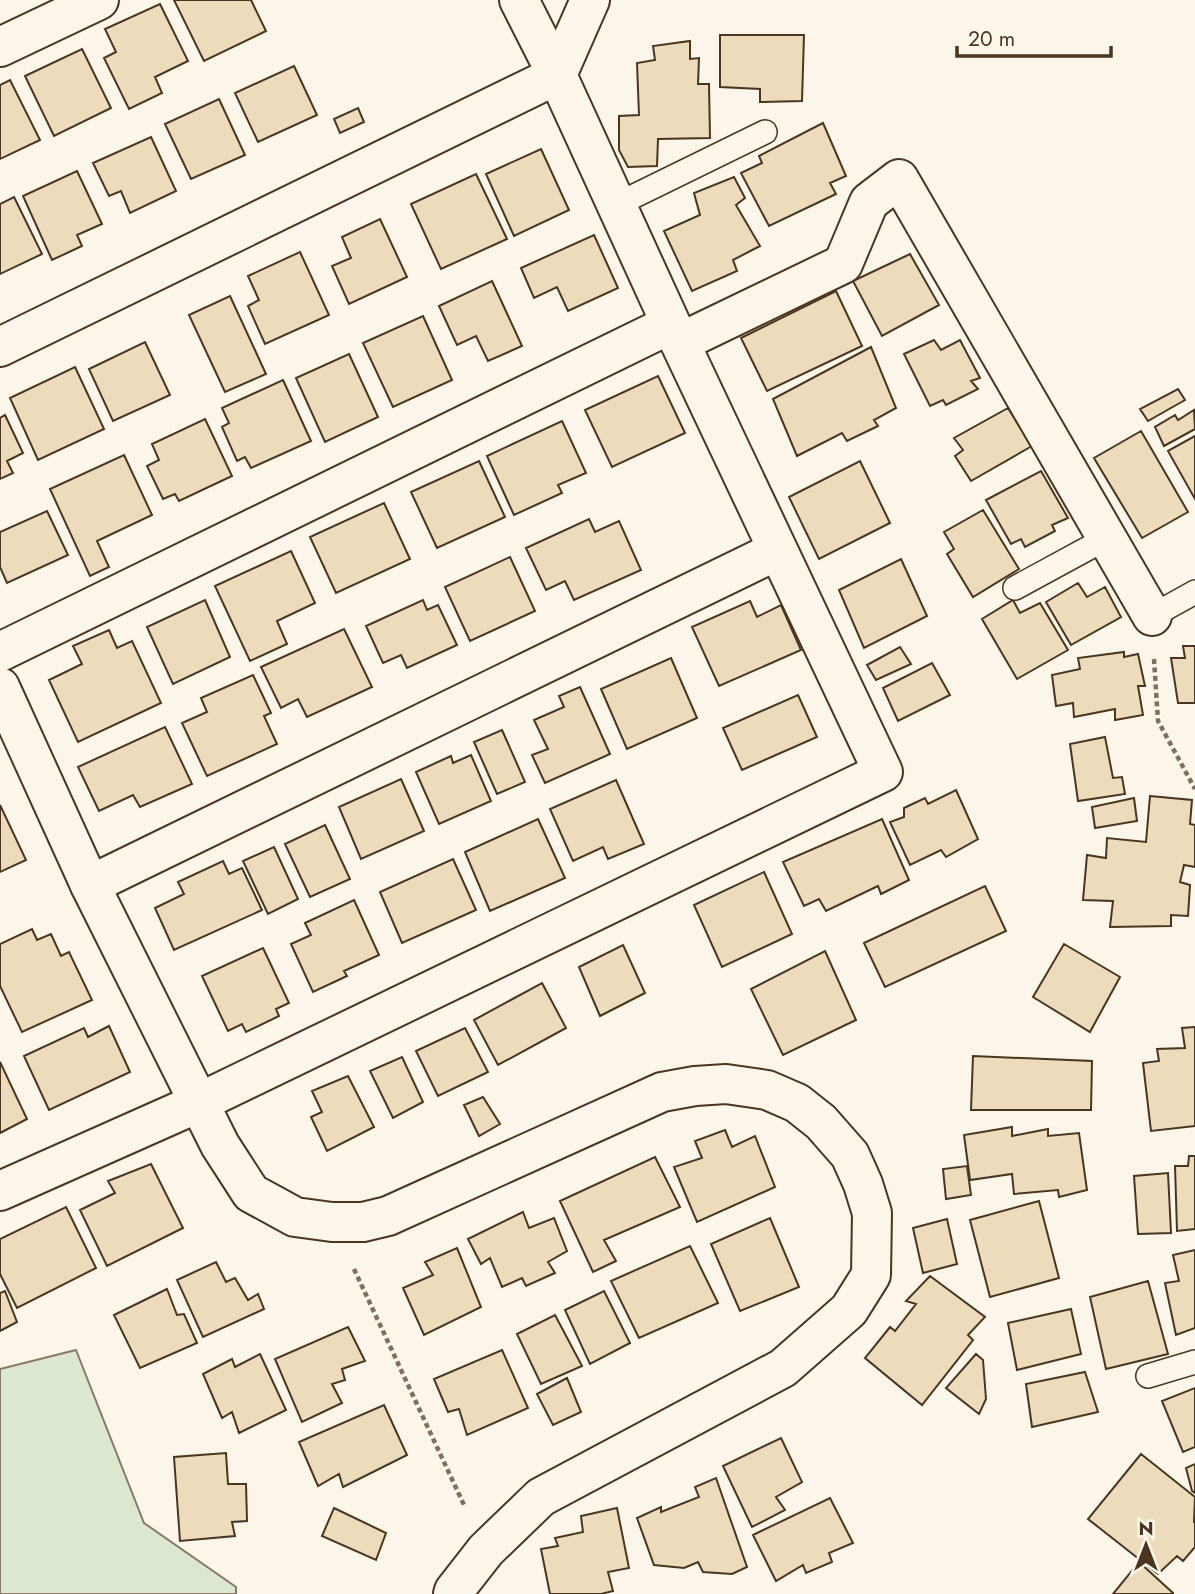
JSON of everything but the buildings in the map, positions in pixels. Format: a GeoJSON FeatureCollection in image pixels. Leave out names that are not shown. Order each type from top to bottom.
{"type":"FeatureCollection","features":[{"type":"Feature","properties":{"kind":"street"},"geometry":{"type":"LineString","coordinates":[[0,47],[99,0]]}},
{"type":"Feature","properties":{"kind":"street"},"geometry":{"type":"LineString","coordinates":[[0,1191],[198,1103],[883,772],[557,75],[519,0]]}},
{"type":"Feature","properties":{"kind":"street"},"geometry":{"type":"LineString","coordinates":[[0,347],[557,75],[590,0]]}},
{"type":"Feature","properties":{"kind":"street"},"geometry":{"type":"LineString","coordinates":[[0,652],[676,333],[844,264],[869,202],[899,179],[1152,616]]}},
{"type":"Feature","properties":{"kind":"street"},"geometry":{"type":"LineString","coordinates":[[90,885],[778,550]]}},
{"type":"Feature","properties":{"kind":"street"},"geometry":{"type":"LineString","coordinates":[[0,687],[90,885],[198,1103],[220,1145],[251,1194],[295,1217],[332,1222],[363,1222],[388,1216],[662,1092],[695,1086],[726,1084],[766,1090],[797,1103],[821,1122],[850,1155],[872,1213],[873,1242],[872,1275],[849,1310],[783,1368],[541,1497],[486,1550],[453,1594]]}},
{"type":"Feature","properties":{"kind":"lane"},"geometry":{"type":"LineString","coordinates":[[616,205],[765,132]]}},
{"type":"Feature","properties":{"kind":"lane"},"geometry":{"type":"LineString","coordinates":[[1015,588],[1107,538]]}},
{"type":"Feature","properties":{"kind":"lane"},"geometry":{"type":"LineString","coordinates":[[1152,616],[1195,592]]}},
{"type":"Feature","properties":{"kind":"lane"},"geometry":{"type":"LineString","coordinates":[[1148,1376],[1195,1362]]}},
{"type":"Feature","properties":{"kind":"path"},"geometry":{"type":"LineString","coordinates":[[1152,616],[1158,721],[1195,789]]}},
{"type":"Feature","properties":{"kind":"path"},"geometry":{"type":"LineString","coordinates":[[332,1222],[486,1550]]}},
{"type":"Feature","properties":{"kind":"green space"},"geometry":{"type":"Polygon","coordinates":[[[76,1350],[144,1523],[236,1587],[236,1594],[0,1594],[0,1369],[76,1350]]]}}]}
